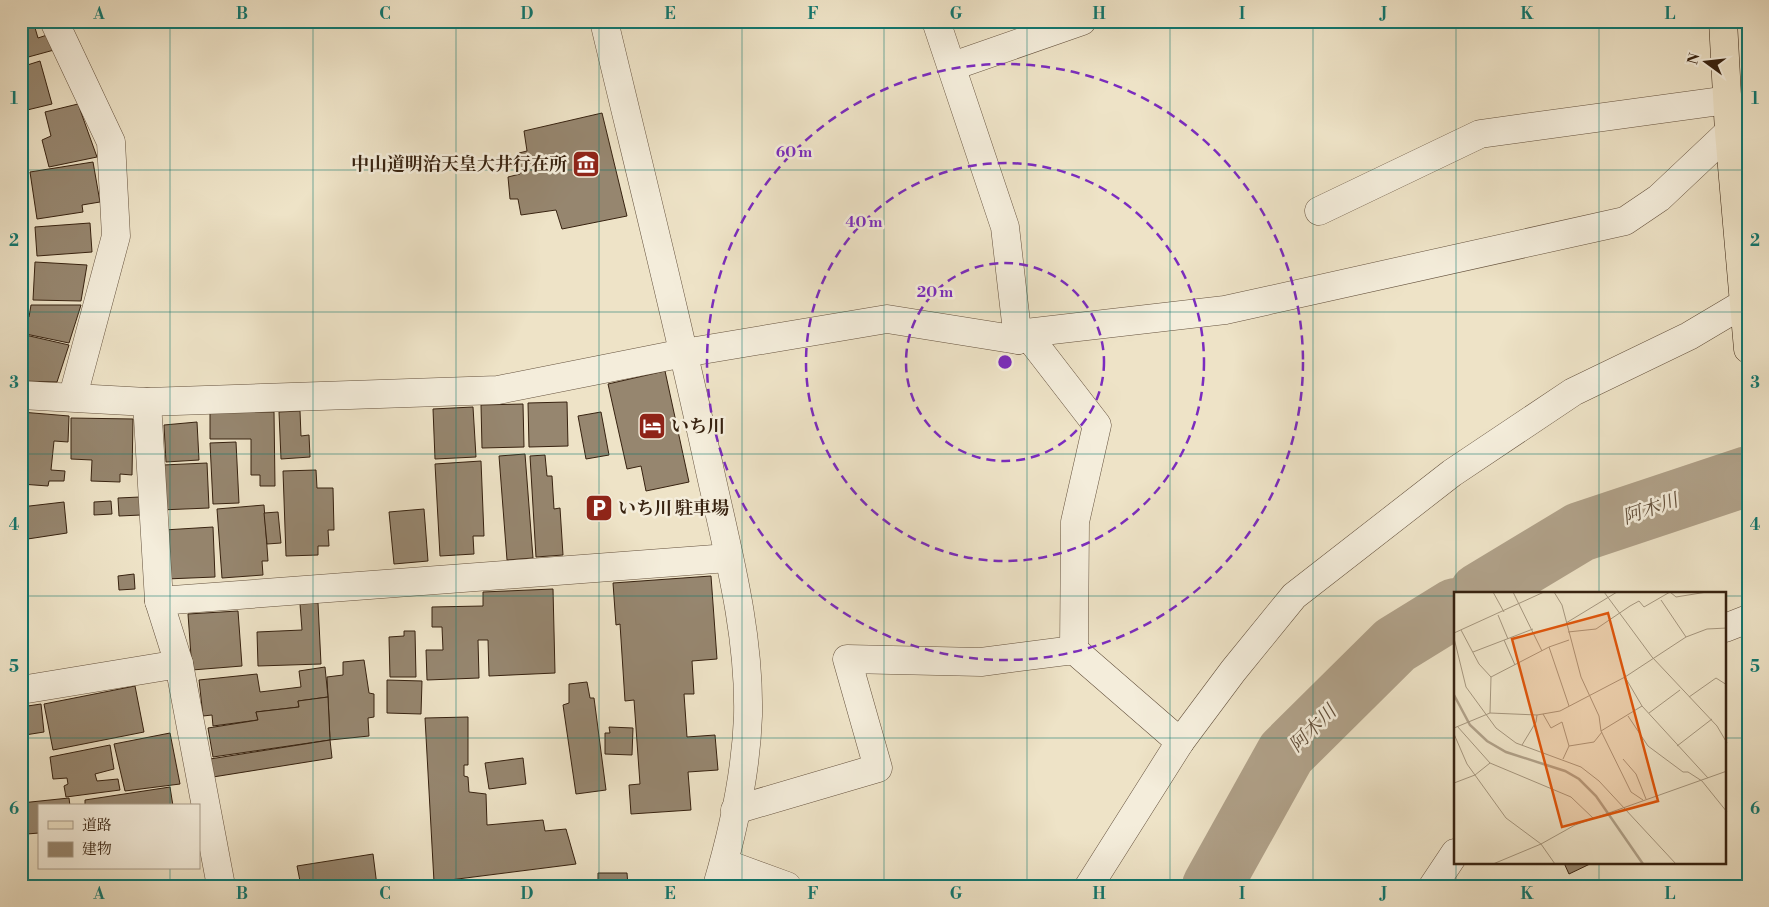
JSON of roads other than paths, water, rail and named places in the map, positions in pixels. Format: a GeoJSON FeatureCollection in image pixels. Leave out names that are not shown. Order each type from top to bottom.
{"type":"FeatureCollection","features":[{"type":"Feature","properties":{"kind":"main road"},"geometry":{"type":"LineString","coordinates":[[1723,21],[1729,132],[1748,349]]}},
{"type":"Feature","properties":{"kind":"street"},"geometry":{"type":"LineString","coordinates":[[54,21],[111,142],[116,236],[73,396]]}},
{"type":"Feature","properties":{"kind":"street"},"geometry":{"type":"LineString","coordinates":[[604,21],[684,353],[728,558],[745,649],[748,716],[743,768],[720,874],[786,886]]}},
{"type":"Feature","properties":{"kind":"street"},"geometry":{"type":"LineString","coordinates":[[936,21],[1005,227],[1022,337],[1097,425],[1075,522],[1074,650]]}},
{"type":"Feature","properties":{"kind":"street"},"geometry":{"type":"LineString","coordinates":[[952,66],[1082,21]]}},
{"type":"Feature","properties":{"kind":"street"},"geometry":{"type":"LineString","coordinates":[[1319,211],[1480,134],[1728,100]]}},
{"type":"Feature","properties":{"kind":"street"},"geometry":{"type":"LineString","coordinates":[[21,395],[73,396],[147,402],[498,390],[684,353],[887,319],[1022,337],[1225,310],[1625,220],[1659,198],[1729,132]]}},
{"type":"Feature","properties":{"kind":"street"},"geometry":{"type":"LineString","coordinates":[[1089,886],[1180,742],[1233,670],[1294,596],[1452,472],[1573,392],[1689,336],[1745,302]]}},
{"type":"Feature","properties":{"kind":"street"},"geometry":{"type":"LineString","coordinates":[[147,402],[160,601],[178,664],[221,886]]}},
{"type":"Feature","properties":{"kind":"street"},"geometry":{"type":"LineString","coordinates":[[160,601],[728,558]]}},
{"type":"Feature","properties":{"kind":"street"},"geometry":{"type":"LineString","coordinates":[[1726,628],[1748,619]]}},
{"type":"Feature","properties":{"kind":"street"},"geometry":{"type":"LineString","coordinates":[[735,810],[878,768],[847,659],[981,662],[1074,650],[1180,742]]}},
{"type":"Feature","properties":{"kind":"street"},"geometry":{"type":"LineString","coordinates":[[21,690],[178,664]]}},
{"type":"Feature","properties":{"kind":"street"},"geometry":{"type":"LineString","coordinates":[[1433,886],[1454,855]]}},
{"type":"Feature","properties":{"kind":"waterway","name":"阿木川"},"geometry":{"type":"LineString","coordinates":[[1481,592],[1580,532],[1748,476]]}},
{"type":"Feature","properties":{"kind":"waterway","name":"阿木川"},"geometry":{"type":"LineString","coordinates":[[1212,886],[1286,753],[1395,645],[1454,609]]}},
{"type":"Feature","properties":{"kind":"place","name":"中山道明治天皇大井行在所"},"geometry":{"type":"Point","coordinates":[586,164]}},
{"type":"Feature","properties":{"kind":"place","name":"いち川"},"geometry":{"type":"Point","coordinates":[652,426]}},
{"type":"Feature","properties":{"kind":"place","name":"いち川 駐車場"},"geometry":{"type":"Point","coordinates":[599,508]}}]}
